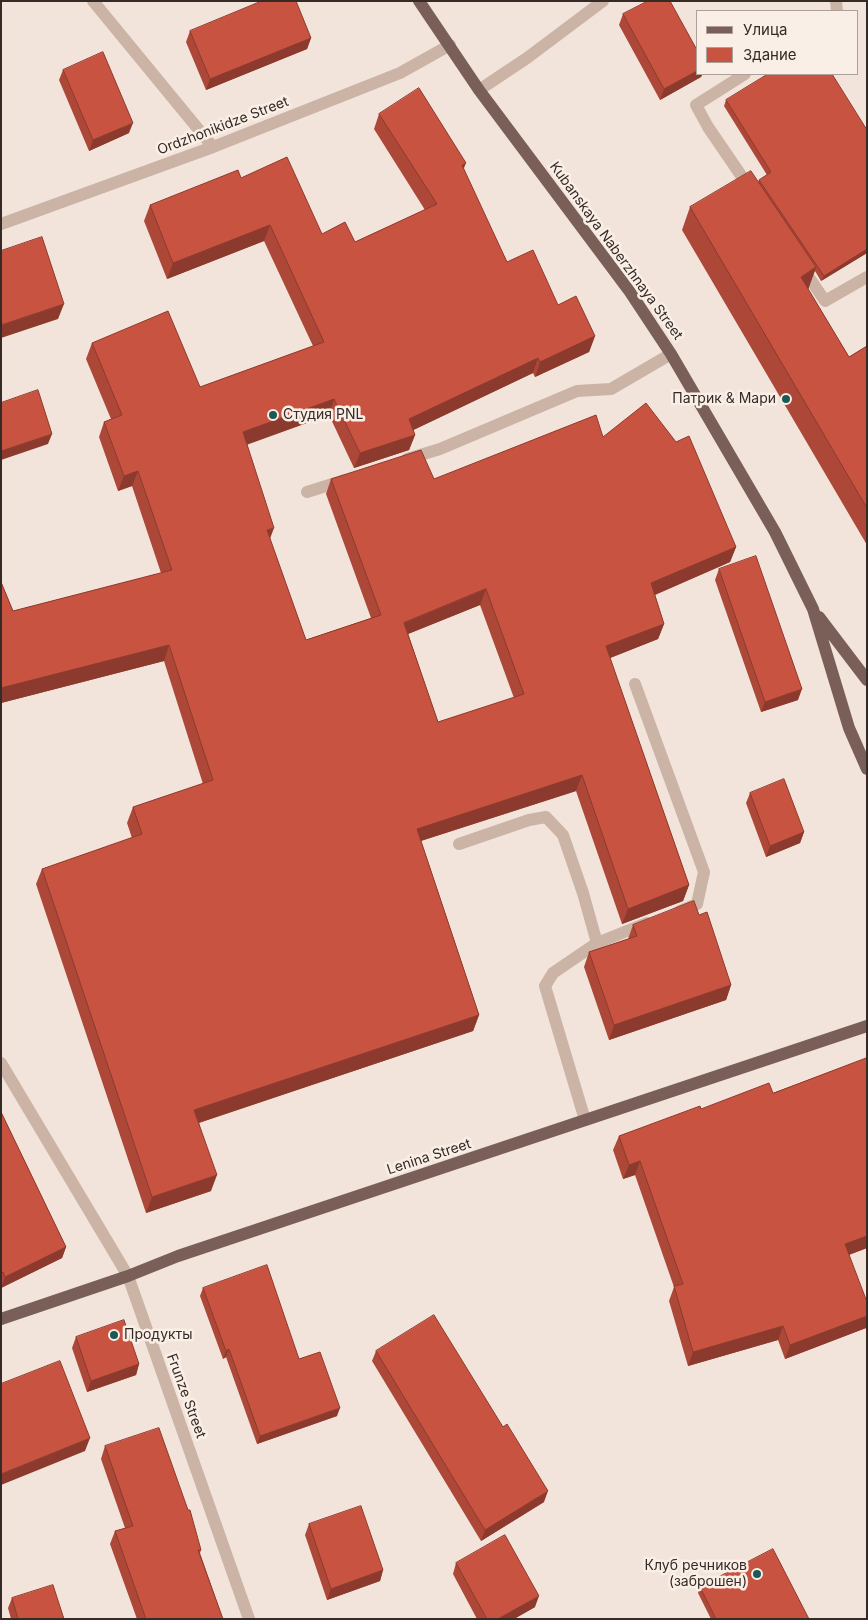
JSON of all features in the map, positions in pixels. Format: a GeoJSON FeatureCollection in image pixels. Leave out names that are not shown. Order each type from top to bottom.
{"type":"FeatureCollection","features":[{"type":"Feature","properties":{"kind":"main road","name":"Kubanskaya Naberzhnaya Street"},"geometry":{"type":"LineString","coordinates":[[419,1],[480,90],[630,292],[671,354],[776,532],[812,609],[849,728],[867,769]]}},
{"type":"Feature","properties":{"kind":"main road","name":"Kubanskaya Naberzhnaya Street"},"geometry":{"type":"LineString","coordinates":[[812,609],[867,680]]}},
{"type":"Feature","properties":{"kind":"main road","name":"Lenina Street"},"geometry":{"type":"LineString","coordinates":[[1,1319],[128,1276],[178,1256],[867,1026]]}},
{"type":"Feature","properties":{"kind":"street"},"geometry":{"type":"LineString","coordinates":[[93,1],[213,147]]}},
{"type":"Feature","properties":{"kind":"street"},"geometry":{"type":"LineString","coordinates":[[480,90],[527,58],[603,1]]}},
{"type":"Feature","properties":{"kind":"street","name":"Ordzhonikidze Street"},"geometry":{"type":"LineString","coordinates":[[1,224],[213,147],[400,73],[450,45]]}},
{"type":"Feature","properties":{"kind":"street"},"geometry":{"type":"LineString","coordinates":[[743,75],[696,105],[708,127],[758,202]]}},
{"type":"Feature","properties":{"kind":"street"},"geometry":{"type":"LineString","coordinates":[[797,259],[825,301],[867,277]]}},
{"type":"Feature","properties":{"kind":"street"},"geometry":{"type":"LineString","coordinates":[[396,463],[440,448],[577,391],[611,389],[671,354]]}},
{"type":"Feature","properties":{"kind":"street"},"geometry":{"type":"LineString","coordinates":[[307,492],[360,474]]}},
{"type":"Feature","properties":{"kind":"street"},"geometry":{"type":"LineString","coordinates":[[584,1120],[545,986],[553,973],[597,943],[697,904],[704,872],[635,684]]}},
{"type":"Feature","properties":{"kind":"street"},"geometry":{"type":"LineString","coordinates":[[458,844],[529,820],[546,817],[563,835],[583,893],[597,943]]}},
{"type":"Feature","properties":{"kind":"street","name":"Frunze Street"},"geometry":{"type":"LineString","coordinates":[[1,1063],[128,1276],[249,1619]]}},
{"type":"Feature","properties":{"kind":"building"},"geometry":{"type":"Polygon","coordinates":[[[262,1],[296,1],[311,38],[210,79],[190,31],[262,1]]]}},
{"type":"Feature","properties":{"kind":"building"},"geometry":{"type":"Polygon","coordinates":[[[648,1],[670,1],[696,48],[696,72],[664,89],[623,14],[648,1]]]}},
{"type":"Feature","properties":{"kind":"building"},"geometry":{"type":"Polygon","coordinates":[[[103,52],[133,123],[93,140],[63,70],[103,52]]]}},
{"type":"Feature","properties":{"kind":"building"},"geometry":{"type":"Polygon","coordinates":[[[766,75],[833,75],[867,130],[867,249],[824,276],[759,180],[771,172],[726,100],[766,75]]]}},
{"type":"Feature","properties":{"kind":"building"},"geometry":{"type":"Polygon","coordinates":[[[419,88],[466,163],[462,165],[507,262],[533,250],[558,305],[576,296],[595,336],[540,362],[538,358],[409,419],[415,435],[360,453],[334,399],[243,432],[274,528],[267,530],[306,640],[381,615],[331,479],[421,450],[434,479],[596,415],[603,437],[646,403],[676,442],[689,436],[736,547],[651,583],[664,624],[606,646],[689,885],[628,909],[582,775],[417,829],[479,1015],[194,1110],[217,1175],[152,1197],[42,869],[142,834],[133,807],[213,780],[169,645],[1,688],[1,582],[13,611],[172,570],[138,471],[124,476],[104,422],[122,415],[92,343],[168,311],[200,387],[324,342],[270,225],[173,263],[150,205],[238,170],[241,178],[287,157],[322,234],[345,222],[355,242],[437,204],[379,114],[419,88]],[[486,589],[404,623],[438,722],[524,694],[486,589]]]}},
{"type":"Feature","properties":{"kind":"building"},"geometry":{"type":"Polygon","coordinates":[[[751,171],[816,267],[801,277],[849,357],[867,346],[867,508],[690,207],[751,171]]]}},
{"type":"Feature","properties":{"kind":"building"},"geometry":{"type":"Polygon","coordinates":[[[42,237],[64,304],[1,325],[1,251],[42,237]]]}},
{"type":"Feature","properties":{"kind":"building"},"geometry":{"type":"Polygon","coordinates":[[[38,390],[52,434],[1,451],[1,403],[38,390]]]}},
{"type":"Feature","properties":{"kind":"building"},"geometry":{"type":"Polygon","coordinates":[[[756,556],[802,689],[765,702],[719,569],[756,556]]]}},
{"type":"Feature","properties":{"kind":"building"},"geometry":{"type":"Polygon","coordinates":[[[784,779],[804,832],[770,846],[750,793],[784,779]]]}},
{"type":"Feature","properties":{"kind":"building"},"geometry":{"type":"Polygon","coordinates":[[[694,901],[699,915],[707,912],[731,985],[614,1025],[589,952],[637,936],[633,925],[694,901]]]}},
{"type":"Feature","properties":{"kind":"building"},"geometry":{"type":"Polygon","coordinates":[[[867,1058],[867,1236],[845,1244],[867,1302],[867,1316],[790,1345],[783,1326],[693,1352],[674,1286],[683,1284],[640,1161],[629,1165],[619,1136],[700,1106],[701,1109],[769,1083],[773,1093],[867,1058]]]}},
{"type":"Feature","properties":{"kind":"building"},"geometry":{"type":"Polygon","coordinates":[[[1,1112],[66,1247],[5,1277],[3,1272],[1,1273],[1,1112]]]}},
{"type":"Feature","properties":{"kind":"building"},"geometry":{"type":"Polygon","coordinates":[[[267,1265],[299,1359],[320,1352],[340,1408],[260,1436],[229,1349],[226,1351],[203,1288],[267,1265]]]}},
{"type":"Feature","properties":{"kind":"building"},"geometry":{"type":"Polygon","coordinates":[[[434,1315],[503,1427],[507,1424],[548,1491],[485,1530],[376,1351],[434,1315]]]}},
{"type":"Feature","properties":{"kind":"building"},"geometry":{"type":"Polygon","coordinates":[[[124,1320],[139,1364],[91,1381],[76,1337],[124,1320]]]}},
{"type":"Feature","properties":{"kind":"building"},"geometry":{"type":"Polygon","coordinates":[[[60,1361],[90,1438],[1,1474],[1,1384],[60,1361]]]}},
{"type":"Feature","properties":{"kind":"building"},"geometry":{"type":"Polygon","coordinates":[[[159,1428],[188,1510],[190,1510],[201,1550],[198,1550],[223,1619],[146,1619],[115,1531],[133,1526],[105,1446],[159,1428]]]}},
{"type":"Feature","properties":{"kind":"building"},"geometry":{"type":"Polygon","coordinates":[[[361,1506],[383,1570],[331,1589],[309,1524],[361,1506]]]}},
{"type":"Feature","properties":{"kind":"building"},"geometry":{"type":"Polygon","coordinates":[[[505,1535],[539,1596],[498,1619],[487,1619],[456,1563],[505,1535]]]}},
{"type":"Feature","properties":{"kind":"building","name":"Клуб речников (заброшен)"},"geometry":{"type":"Polygon","coordinates":[[[773,1549],[809,1619],[716,1619],[700,1587],[773,1549]]]}},
{"type":"Feature","properties":{"kind":"building"},"geometry":{"type":"Polygon","coordinates":[[[53,1585],[64,1619],[18,1619],[12,1598],[53,1585]]]}},
{"type":"Feature","properties":{"kind":"place","name":"Патрик & Мари"},"geometry":{"type":"Point","coordinates":[786,399]}},
{"type":"Feature","properties":{"kind":"place","name":"Студия PNL"},"geometry":{"type":"Point","coordinates":[273,415]}},
{"type":"Feature","properties":{"kind":"place","name":"Продукты"},"geometry":{"type":"Point","coordinates":[114,1335]}},
{"type":"Feature","properties":{"kind":"place","name":"Клуб речников (заброшен)"},"geometry":{"type":"Point","coordinates":[757,1574]}}]}
